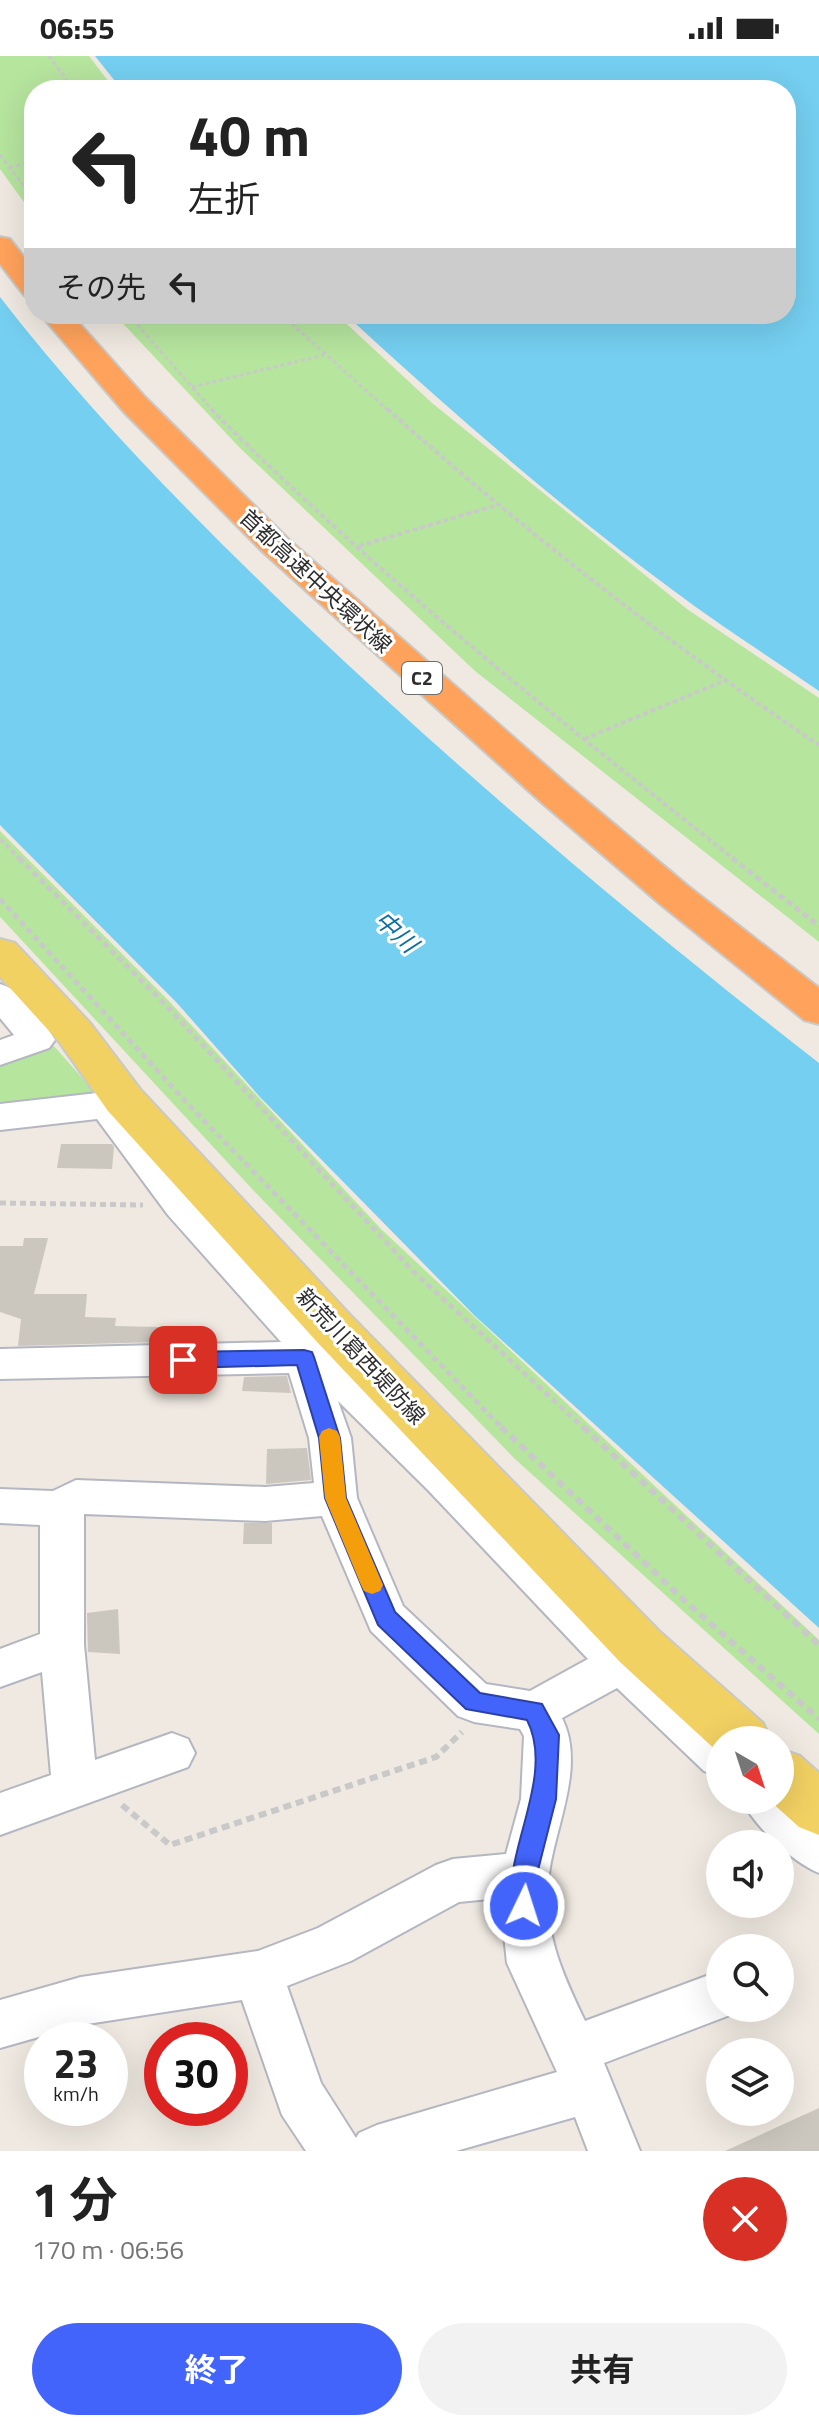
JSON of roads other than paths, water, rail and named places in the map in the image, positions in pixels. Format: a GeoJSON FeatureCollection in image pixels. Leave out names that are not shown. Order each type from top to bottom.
{"type":"FeatureCollection","features":[{"type":"Feature","properties":{"kind":"highway"},"geometry":{"type":"LineString","coordinates":[[0,213],[24,243]]}},
{"type":"Feature","properties":{"kind":"highway"},"geometry":{"type":"LineString","coordinates":[[0,245],[24,276]]}},
{"type":"Feature","properties":{"kind":"highway","name":"首都高速中央環状線"},"geometry":{"type":"LineString","coordinates":[[64,324],[134,404],[275,545],[555,794],[674,895],[819,1010]]}},
{"type":"Feature","properties":{"kind":"highway","name":"首都高速中央環状線"},"geometry":{"type":"LineString","coordinates":[[94,324],[222,463],[385,615],[568,774],[819,977]]}},
{"type":"Feature","properties":{"kind":"main road","name":"新荒川葛西堤防線"},"geometry":{"type":"LineString","coordinates":[[0,952],[75,1033],[115,1103],[629,1636],[728,1726]]}},
{"type":"Feature","properties":{"kind":"main road"},"geometry":{"type":"LineString","coordinates":[[794,1787],[819,1809]]}},
{"type":"Feature","properties":{"kind":"street"},"geometry":{"type":"LineString","coordinates":[[0,995],[37,1040],[0,1053]]}},
{"type":"Feature","properties":{"kind":"street"},"geometry":{"type":"LineString","coordinates":[[0,1117],[115,1103],[181,1205],[304,1349],[443,1478],[621,1663],[706,1744]]}},
{"type":"Feature","properties":{"kind":"street"},"geometry":{"type":"LineString","coordinates":[[0,1364],[304,1349]]}},
{"type":"Feature","properties":{"kind":"street"},"geometry":{"type":"LineString","coordinates":[[304,1349],[330,1438],[336,1498],[386,1618],[474,1702],[513,1708],[547,1735],[544,1799],[525,1874],[524,1906],[532,1963],[614,2151]]}},
{"type":"Feature","properties":{"kind":"street"},"geometry":{"type":"LineString","coordinates":[[0,1506],[61,1509],[76,1497],[265,1504],[336,1498]]}},
{"type":"Feature","properties":{"kind":"street"},"geometry":{"type":"LineString","coordinates":[[61,1509],[62,1645],[84,1785]]}},
{"type":"Feature","properties":{"kind":"street"},"geometry":{"type":"LineString","coordinates":[[0,1668],[62,1645]]}},
{"type":"Feature","properties":{"kind":"street"},"geometry":{"type":"LineString","coordinates":[[513,1708],[621,1663]]}},
{"type":"Feature","properties":{"kind":"street"},"geometry":{"type":"LineString","coordinates":[[0,1814],[172,1753]]}},
{"type":"Feature","properties":{"kind":"street"},"geometry":{"type":"LineString","coordinates":[[780,1814],[819,1851]]}},
{"type":"Feature","properties":{"kind":"street"},"geometry":{"type":"LineString","coordinates":[[0,2024],[81,2001],[258,1974],[334,1945],[453,1881],[525,1874]]}},
{"type":"Feature","properties":{"kind":"street"},"geometry":{"type":"LineString","coordinates":[[258,1974],[300,2097],[336,2151]]}},
{"type":"Feature","properties":{"kind":"street"},"geometry":{"type":"LineString","coordinates":[[377,2151],[463,2123],[580,2070],[706,2002]]}},
{"type":"Feature","properties":{"kind":"water"},"geometry":{"type":"Polygon","coordinates":[[[95,56],[819,56],[819,691],[692,604],[589,526],[465,422],[356,324],[796,324],[796,80],[114,80],[95,56]]]}},
{"type":"Feature","properties":{"kind":"water","name":"中川"},"geometry":{"type":"Polygon","coordinates":[[[0,297],[73,386],[150,470],[313,632],[561,854],[819,1063],[819,1628],[474,1315],[259,1096],[177,1003],[0,825],[0,297]]]}}]}
